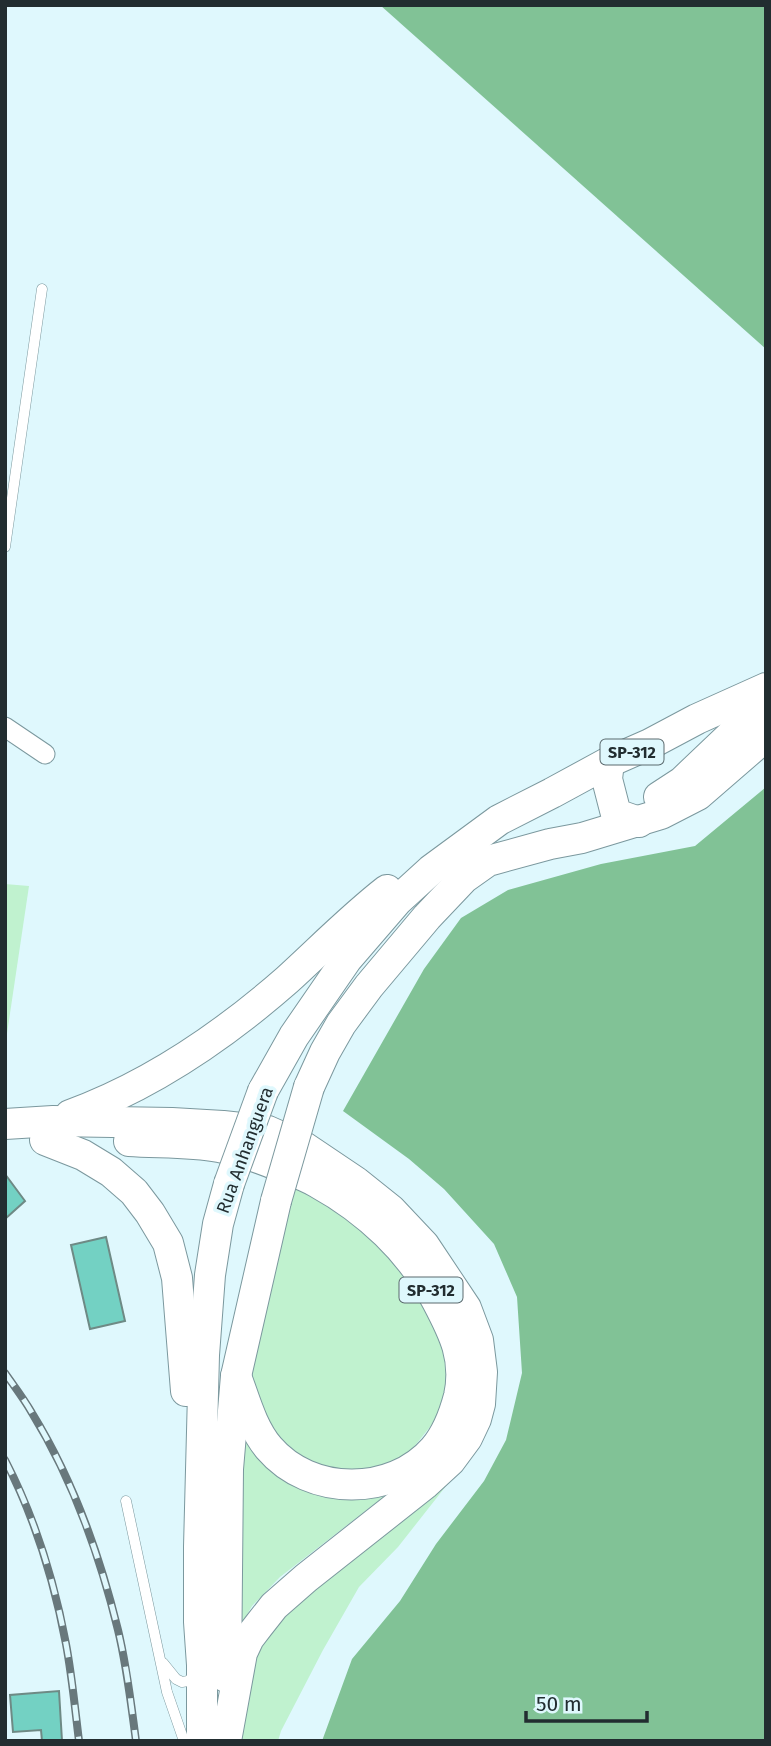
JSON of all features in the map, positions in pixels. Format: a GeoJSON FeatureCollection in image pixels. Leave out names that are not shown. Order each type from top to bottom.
{"type":"FeatureCollection","features":[{"type":"Feature","properties":{"kind":"main road","name":"Rua Anhanguera"},"geometry":{"type":"LineString","coordinates":[[202,1741],[200,1479],[210,1275],[218,1224],[229,1184],[263,1091],[294,1036],[347,959],[397,901],[431,870],[499,820],[609,762],[766,688]]}},
{"type":"Feature","properties":{"kind":"main road"},"geometry":{"type":"LineString","coordinates":[[226,1741],[228,1469],[236,1376],[276,1201],[309,1087],[325,1052],[341,1024],[369,986],[464,878],[488,861],[627,818],[646,803],[682,782],[766,702]]}},
{"type":"Feature","properties":{"kind":"main road"},"geometry":{"type":"LineString","coordinates":[[466,844],[489,848],[526,835],[661,814],[698,795],[766,736]]}},
{"type":"Feature","properties":{"kind":"main road"},"geometry":{"type":"LineString","coordinates":[[609,762],[607,779],[627,818]]}},
{"type":"Feature","properties":{"kind":"main road","name":"SP-312"},"geometry":{"type":"LineString","coordinates":[[24,1132],[118,1096],[191,1053],[270,994],[396,883],[420,865],[499,820]]}},
{"type":"Feature","properties":{"kind":"main road"},"geometry":{"type":"LineString","coordinates":[[24,1132],[172,1123],[268,1131],[304,1147],[382,1203],[424,1245],[466,1308],[478,1340],[482,1372],[480,1404],[467,1438],[450,1461],[425,1484],[306,1578],[265,1616],[242,1653],[226,1741]]}},
{"type":"Feature","properties":{"kind":"main road"},"geometry":{"type":"LineString","coordinates":[[24,1132],[83,1155],[111,1172],[134,1192],[168,1243],[177,1278],[183,1339],[199,1622]]}},
{"type":"Feature","properties":{"kind":"main road","name":"SP-312"},"geometry":{"type":"LineString","coordinates":[[24,1132],[218,1147],[258,1157],[317,1182],[356,1207],[384,1230],[421,1275],[455,1335],[460,1355],[461,1379],[454,1414],[447,1431],[433,1450],[405,1471],[387,1479],[359,1485],[325,1483],[279,1458],[258,1431],[236,1376]]}},
{"type":"Feature","properties":{"kind":"street"},"geometry":{"type":"LineString","coordinates":[[5,727],[45,754]]}},
{"type":"Feature","properties":{"kind":"lane"},"geometry":{"type":"LineString","coordinates":[[5,547],[42,289]]}},
{"type":"Feature","properties":{"kind":"lane"},"geometry":{"type":"LineString","coordinates":[[127,1501],[167,1692],[184,1741]]}},
{"type":"Feature","properties":{"kind":"lane"},"geometry":{"type":"LineString","coordinates":[[159,1656],[176,1679],[182,1682],[194,1676],[202,1665]]}},
{"type":"Feature","properties":{"kind":"green space"},"geometry":{"type":"Polygon","coordinates":[[[380,5],[766,5],[766,349],[380,5]]]}},
{"type":"Feature","properties":{"kind":"green space"},"geometry":{"type":"Polygon","coordinates":[[[766,787],[766,1741],[322,1741],[352,1659],[400,1601],[436,1544],[484,1481],[506,1440],[522,1373],[517,1297],[494,1244],[444,1189],[409,1159],[343,1111],[424,969],[461,918],[508,890],[601,864],[695,846],[766,787]]]}},
{"type":"Feature","properties":{"kind":"green space"},"geometry":{"type":"Polygon","coordinates":[[[5,884],[29,886],[5,1047],[5,884]]]}},
{"type":"Feature","properties":{"kind":"green space"},"geometry":{"type":"Polygon","coordinates":[[[296,1181],[382,1238],[450,1349],[447,1392],[434,1422],[409,1453],[386,1466],[357,1471],[331,1471],[298,1457],[271,1432],[253,1397],[252,1360],[296,1181]]]}},
{"type":"Feature","properties":{"kind":"green space"},"geometry":{"type":"Polygon","coordinates":[[[240,1421],[268,1466],[412,1475],[280,1577],[252,1606],[238,1630],[240,1421]]]}},
{"type":"Feature","properties":{"kind":"green space"},"geometry":{"type":"Polygon","coordinates":[[[461,1467],[398,1547],[359,1587],[323,1650],[278,1741],[239,1741],[241,1681],[268,1622],[461,1467]]]}},
{"type":"Feature","properties":{"kind":"building"},"geometry":{"type":"Polygon","coordinates":[[[5,1174],[25,1201],[5,1219],[5,1174]]]}},
{"type":"Feature","properties":{"kind":"building"},"geometry":{"type":"Polygon","coordinates":[[[106,1237],[125,1321],[90,1329],[71,1245],[106,1237]]]}},
{"type":"Feature","properties":{"kind":"building"},"geometry":{"type":"Polygon","coordinates":[[[59,1691],[62,1741],[42,1741],[41,1730],[13,1732],[10,1695],[59,1691]]]}},
{"type":"Feature","properties":{"kind":"railway"},"geometry":{"type":"LineString","coordinates":[[5,1373],[29,1408],[60,1464],[93,1546],[121,1644],[136,1741]]}},
{"type":"Feature","properties":{"kind":"railway"},"geometry":{"type":"LineString","coordinates":[[5,1460],[34,1527],[56,1596],[68,1656],[79,1741]]}}]}
